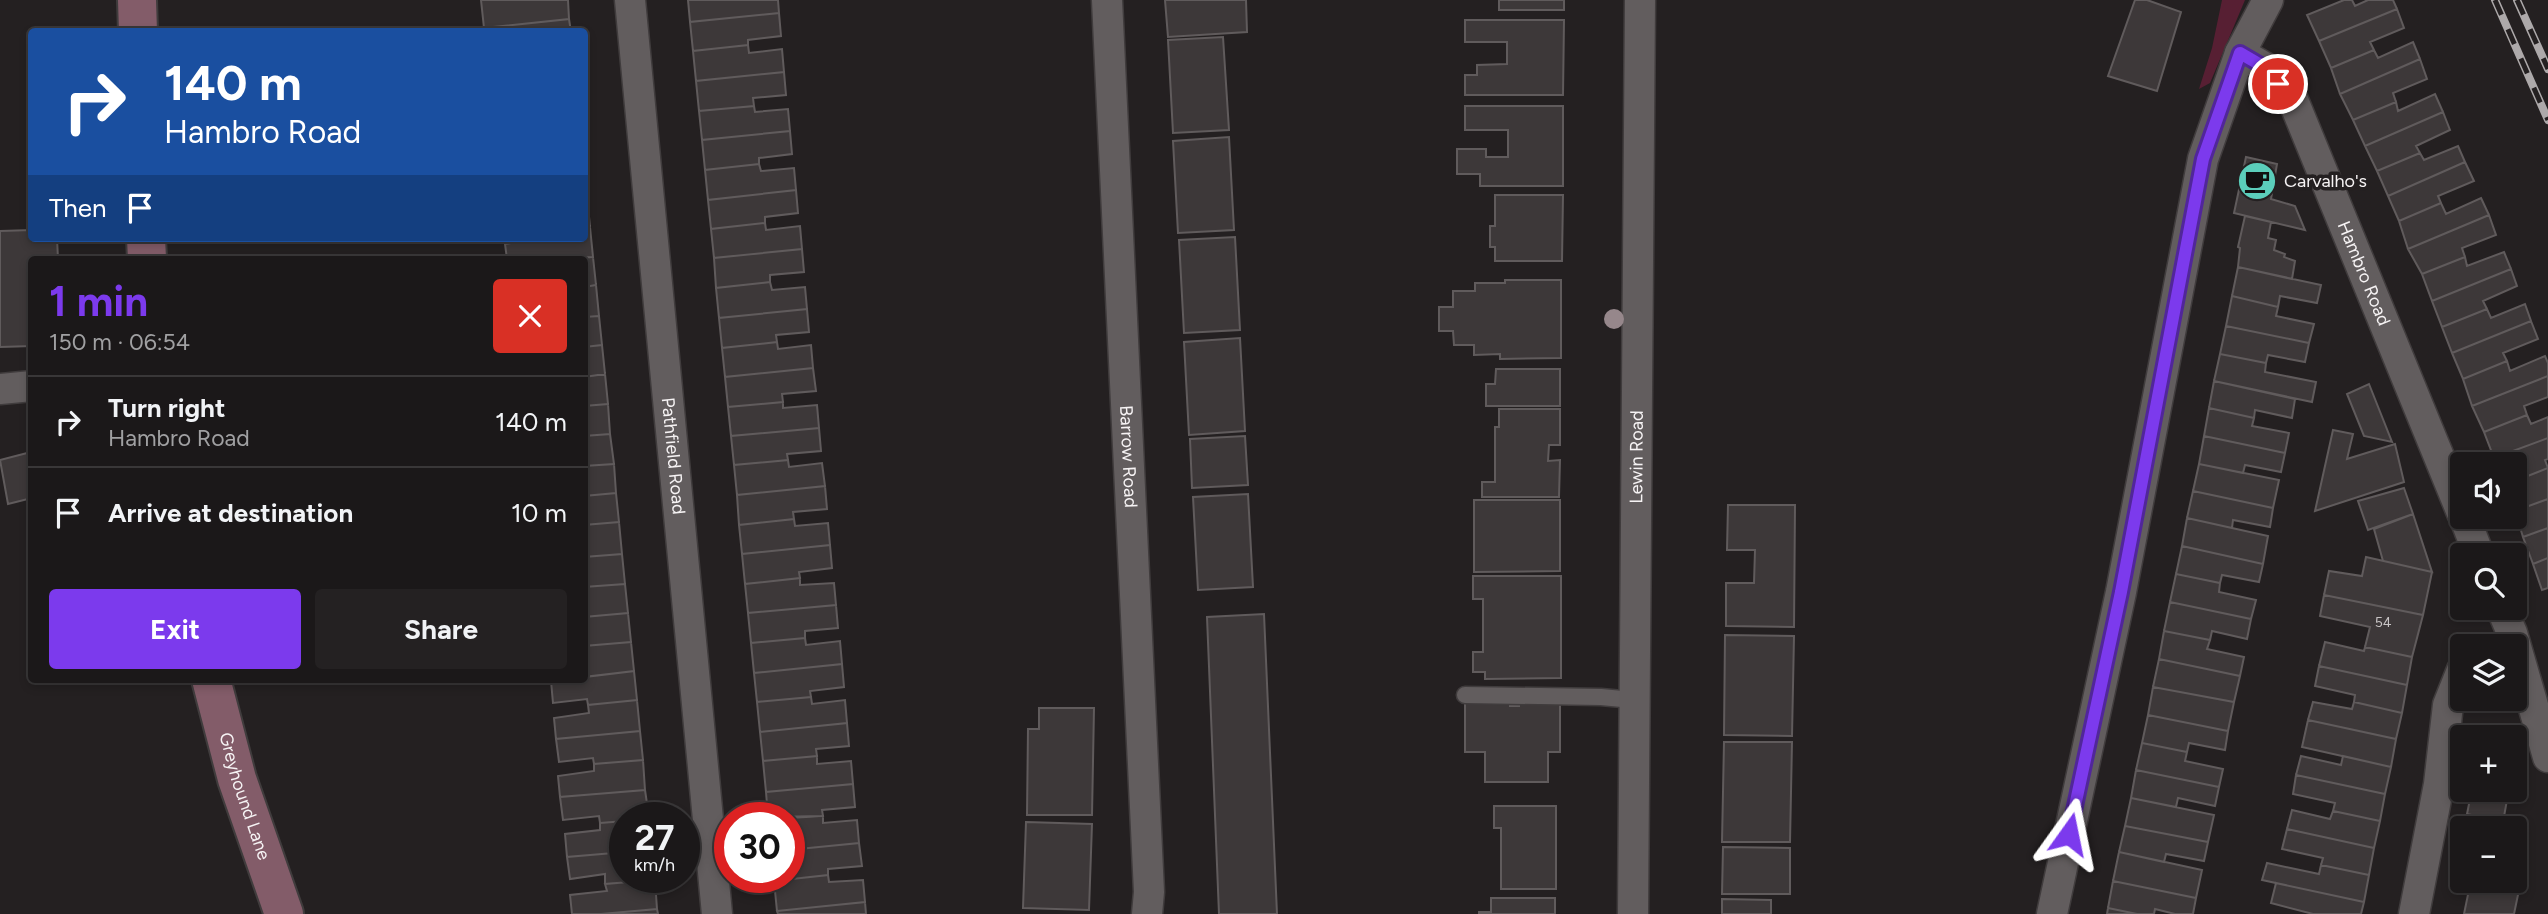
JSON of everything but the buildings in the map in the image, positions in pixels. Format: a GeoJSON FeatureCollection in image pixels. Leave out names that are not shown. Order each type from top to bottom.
{"type":"FeatureCollection","features":[{"type":"Feature","properties":{"kind":"main road"},"geometry":{"type":"LineString","coordinates":[[137,0],[138,28]]}},
{"type":"Feature","properties":{"kind":"main road","name":"Greyhound Lane"},"geometry":{"type":"LineString","coordinates":[[212,683],[237,779],[284,914]]}},
{"type":"Feature","properties":{"kind":"street","name":"Pathfield Road"},"geometry":{"type":"LineString","coordinates":[[630,0],[717,914]]}},
{"type":"Feature","properties":{"kind":"street","name":"Barrow Road"},"geometry":{"type":"LineString","coordinates":[[1107,0],[1149,878],[1147,914]]}},
{"type":"Feature","properties":{"kind":"street","name":"Lewin Road"},"geometry":{"type":"LineString","coordinates":[[1633,914],[1640,0]]}},
{"type":"Feature","properties":{"kind":"street"},"geometry":{"type":"LineString","coordinates":[[2052,914],[2121,592],[2203,159],[2240,53],[2268,0]]}},
{"type":"Feature","properties":{"kind":"street","name":"Hambro Road"},"geometry":{"type":"LineString","coordinates":[[2240,53],[2264,67],[2293,100],[2450,483]]}},
{"type":"Feature","properties":{"kind":"street"},"geometry":{"type":"LineString","coordinates":[[0,389],[28,386]]}},
{"type":"Feature","properties":{"kind":"street"},"geometry":{"type":"LineString","coordinates":[[2501,629],[2548,757]]}},
{"type":"Feature","properties":{"kind":"street"},"geometry":{"type":"LineString","coordinates":[[2414,914],[2439,784],[2450,700]]}},
{"type":"Feature","properties":{"kind":"lane"},"geometry":{"type":"LineString","coordinates":[[1465,695],[1633,700]]}},
{"type":"Feature","properties":{"kind":"shaded area"},"geometry":{"type":"Polygon","coordinates":[[[2222,0],[2245,0],[2210,83],[2199,89],[2212,48],[2222,0]]]}},
{"type":"Feature","properties":{"kind":"railway"},"geometry":{"type":"LineString","coordinates":[[2495,0],[2548,120]]}},
{"type":"Feature","properties":{"kind":"railway"},"geometry":{"type":"LineString","coordinates":[[2517,0],[2548,69]]}},
{"type":"Feature","properties":{"kind":"place","name":"Carvalho's"},"geometry":{"type":"Point","coordinates":[2257,181]}},
{"type":"Feature","properties":{"kind":"route"},"geometry":{"type":"LineString","coordinates":[[2069,834],[2121,592],[2203,159],[2240,53],[2264,67],[2278,84]]}}]}
